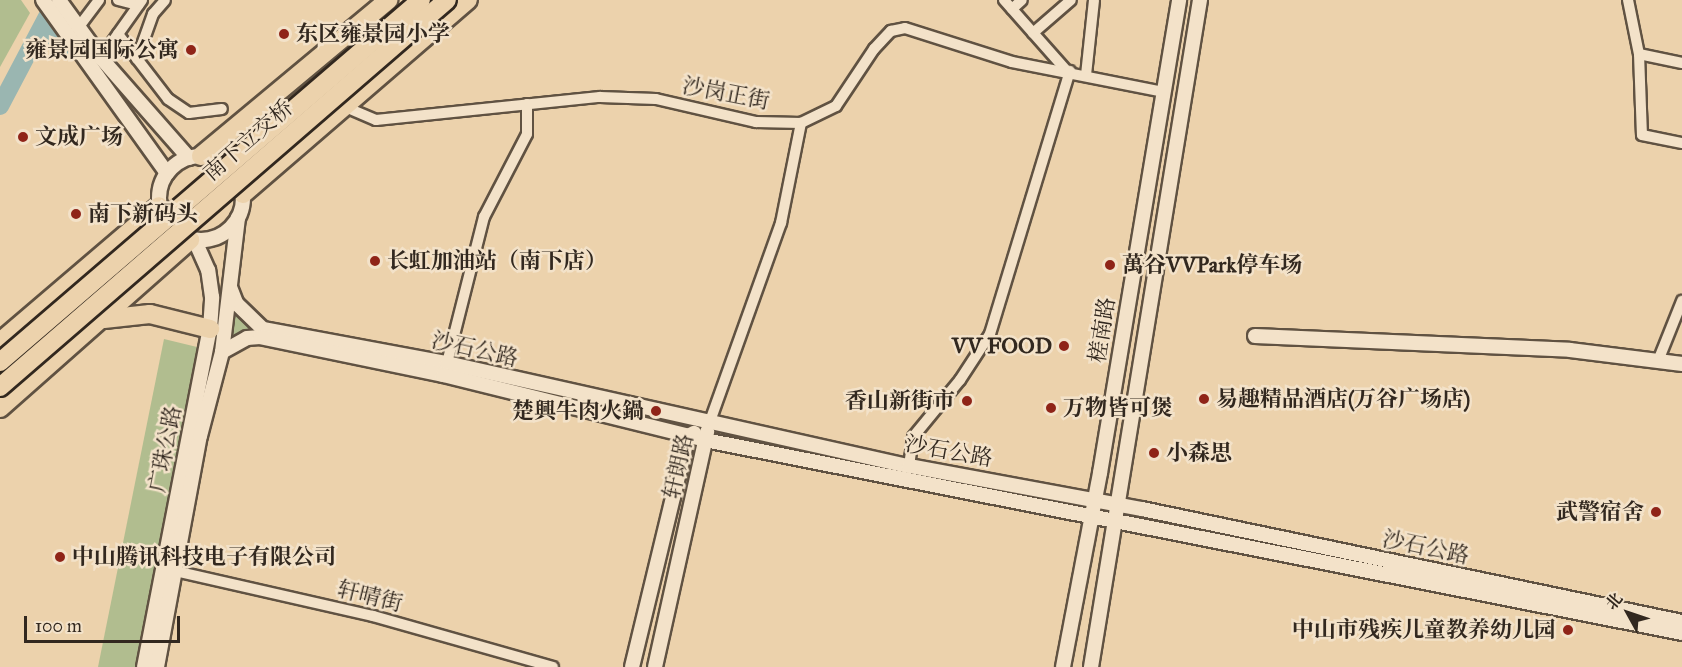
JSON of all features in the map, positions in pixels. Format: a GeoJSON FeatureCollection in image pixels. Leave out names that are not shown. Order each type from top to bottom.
{"type":"FeatureCollection","features":[{"type":"Feature","properties":{"kind":"highway"},"geometry":{"type":"LineString","coordinates":[[195,157],[388,0]]}},
{"type":"Feature","properties":{"kind":"highway","name":"南下立交桥"},"geometry":{"type":"LineString","coordinates":[[0,362],[421,0]]}},
{"type":"Feature","properties":{"kind":"highway","name":"南下立交桥"},"geometry":{"type":"LineString","coordinates":[[0,387],[447,0]]}},
{"type":"Feature","properties":{"kind":"highway"},"geometry":{"type":"LineString","coordinates":[[243,194],[468,0]]}},
{"type":"Feature","properties":{"kind":"highway"},"geometry":{"type":"LineString","coordinates":[[0,342],[159,206]]}},
{"type":"Feature","properties":{"kind":"highway"},"geometry":{"type":"LineString","coordinates":[[0,408],[192,240]]}},
{"type":"Feature","properties":{"kind":"highway"},"geometry":{"type":"LineString","coordinates":[[102,319],[150,314],[210,329]]}},
{"type":"Feature","properties":{"kind":"main road"},"geometry":{"type":"LineString","coordinates":[[43,0],[195,157]]}},
{"type":"Feature","properties":{"kind":"main road"},"geometry":{"type":"LineString","coordinates":[[59,0],[73,31],[167,173]]}},
{"type":"Feature","properties":{"kind":"main road","name":"槎南路"},"geometry":{"type":"LineString","coordinates":[[1063,667],[1095,500],[1179,0]]}},
{"type":"Feature","properties":{"kind":"main road","name":"槎南路"},"geometry":{"type":"LineString","coordinates":[[1091,667],[1200,0]]}},
{"type":"Feature","properties":{"kind":"main road"},"geometry":{"type":"LineString","coordinates":[[195,157],[219,160],[234,171],[243,194],[238,218],[224,234],[192,240],[169,227],[159,206],[158,194],[167,173],[195,157]]}},
{"type":"Feature","properties":{"kind":"main road","name":"广珠公路"},"geometry":{"type":"LineString","coordinates":[[157,667],[200,436],[222,351],[238,218]]}},
{"type":"Feature","properties":{"kind":"main road","name":"广珠公路"},"geometry":{"type":"LineString","coordinates":[[144,667],[210,329],[212,297],[208,270],[192,240]]}},
{"type":"Feature","properties":{"kind":"main road","name":"沙石公路"},"geometry":{"type":"LineString","coordinates":[[230,287],[236,303],[264,329],[447,363],[708,424],[909,466],[1095,500],[1682,622]]}},
{"type":"Feature","properties":{"kind":"main road"},"geometry":{"type":"LineString","coordinates":[[1255,336],[1570,350],[1682,364]]}},
{"type":"Feature","properties":{"kind":"main road","name":"沙石公路"},"geometry":{"type":"LineString","coordinates":[[222,351],[247,338],[260,337],[443,375],[705,440],[1682,633]]}},
{"type":"Feature","properties":{"kind":"main road","name":"轩朗路"},"geometry":{"type":"LineString","coordinates":[[632,667],[687,436],[708,424]]}},
{"type":"Feature","properties":{"kind":"main road","name":"轩朗路"},"geometry":{"type":"LineString","coordinates":[[654,667],[708,424]]}},
{"type":"Feature","properties":{"kind":"street"},"geometry":{"type":"LineString","coordinates":[[73,31],[99,0]]}},
{"type":"Feature","properties":{"kind":"street"},"geometry":{"type":"LineString","coordinates":[[101,58],[140,3],[118,0]]}},
{"type":"Feature","properties":{"kind":"street"},"geometry":{"type":"LineString","coordinates":[[137,59],[153,14],[165,0]]}},
{"type":"Feature","properties":{"kind":"street"},"geometry":{"type":"LineString","coordinates":[[909,466],[913,437],[960,380],[990,334],[1068,71],[1004,0]]}},
{"type":"Feature","properties":{"kind":"street"},"geometry":{"type":"LineString","coordinates":[[1012,9],[1022,0]]}},
{"type":"Feature","properties":{"kind":"street"},"geometry":{"type":"LineString","coordinates":[[1033,33],[1071,0]]}},
{"type":"Feature","properties":{"kind":"street"},"geometry":{"type":"LineString","coordinates":[[1086,75],[1094,0]]}},
{"type":"Feature","properties":{"kind":"street"},"geometry":{"type":"LineString","coordinates":[[1628,0],[1639,54],[1642,135],[1682,143]]}},
{"type":"Feature","properties":{"kind":"street","name":"沙岗正街"},"geometry":{"type":"LineString","coordinates":[[343,106],[376,120],[600,97],[656,99],[756,122],[801,123],[836,106],[874,49],[891,31],[905,28],[1012,62],[1068,71],[1163,92]]}},
{"type":"Feature","properties":{"kind":"street"},"geometry":{"type":"LineString","coordinates":[[118,34],[168,99],[189,113],[222,109]]}},
{"type":"Feature","properties":{"kind":"street"},"geometry":{"type":"LineString","coordinates":[[1639,54],[1682,63]]}},
{"type":"Feature","properties":{"kind":"street"},"geometry":{"type":"LineString","coordinates":[[447,363],[484,217],[527,134],[527,104]]}},
{"type":"Feature","properties":{"kind":"street"},"geometry":{"type":"LineString","coordinates":[[708,424],[781,223],[801,123]]}},
{"type":"Feature","properties":{"kind":"street"},"geometry":{"type":"LineString","coordinates":[[1658,361],[1682,301]]}},
{"type":"Feature","properties":{"kind":"street","name":"轩晴街"},"geometry":{"type":"LineString","coordinates":[[175,570],[373,616],[553,667]]}},
{"type":"Feature","properties":{"kind":"green space"},"geometry":{"type":"Polygon","coordinates":[[[0,0],[21,0],[30,13],[0,67],[0,0]]]}},
{"type":"Feature","properties":{"kind":"green space"},"geometry":{"type":"Polygon","coordinates":[[[234,310],[263,329],[231,342],[234,310]]]}},
{"type":"Feature","properties":{"kind":"green space"},"geometry":{"type":"Polygon","coordinates":[[[164,339],[197,347],[136,667],[98,667],[164,339]]]}},
{"type":"Feature","properties":{"kind":"waterway"},"geometry":{"type":"LineString","coordinates":[[0,106],[56,0]]}},
{"type":"Feature","properties":{"kind":"waterway"},"geometry":{"type":"LineString","coordinates":[[44,25],[64,49]]}},
{"type":"Feature","properties":{"kind":"place","name":"东区雍景园小学"},"geometry":{"type":"Point","coordinates":[284,34]}},
{"type":"Feature","properties":{"kind":"place","name":"雍景园国际公寓"},"geometry":{"type":"Point","coordinates":[191,50]}},
{"type":"Feature","properties":{"kind":"place","name":"文成广场"},"geometry":{"type":"Point","coordinates":[23,137]}},
{"type":"Feature","properties":{"kind":"place","name":"南下新码头"},"geometry":{"type":"Point","coordinates":[76,214]}},
{"type":"Feature","properties":{"kind":"place","name":"长虹加油站（南下店）"},"geometry":{"type":"Point","coordinates":[375,261]}},
{"type":"Feature","properties":{"kind":"place","name":"萬谷VVPark停车场"},"geometry":{"type":"Point","coordinates":[1110,265]}},
{"type":"Feature","properties":{"kind":"place","name":"VV FOOD"},"geometry":{"type":"Point","coordinates":[1064,346]}},
{"type":"Feature","properties":{"kind":"place","name":"易趣精品酒店(万谷广场店)"},"geometry":{"type":"Point","coordinates":[1204,399]}},
{"type":"Feature","properties":{"kind":"place","name":"香山新街市"},"geometry":{"type":"Point","coordinates":[967,401]}},
{"type":"Feature","properties":{"kind":"place","name":"万物皆可煲"},"geometry":{"type":"Point","coordinates":[1051,408]}},
{"type":"Feature","properties":{"kind":"place","name":"楚興牛肉火鍋"},"geometry":{"type":"Point","coordinates":[656,411]}},
{"type":"Feature","properties":{"kind":"place","name":"小森思"},"geometry":{"type":"Point","coordinates":[1154,453]}},
{"type":"Feature","properties":{"kind":"place","name":"武警宿舍"},"geometry":{"type":"Point","coordinates":[1656,512]}},
{"type":"Feature","properties":{"kind":"place","name":"中山腾讯科技电子有限公司"},"geometry":{"type":"Point","coordinates":[60,557]}},
{"type":"Feature","properties":{"kind":"place","name":"中山市残疾儿童教养幼儿园"},"geometry":{"type":"Point","coordinates":[1568,630]}}]}
